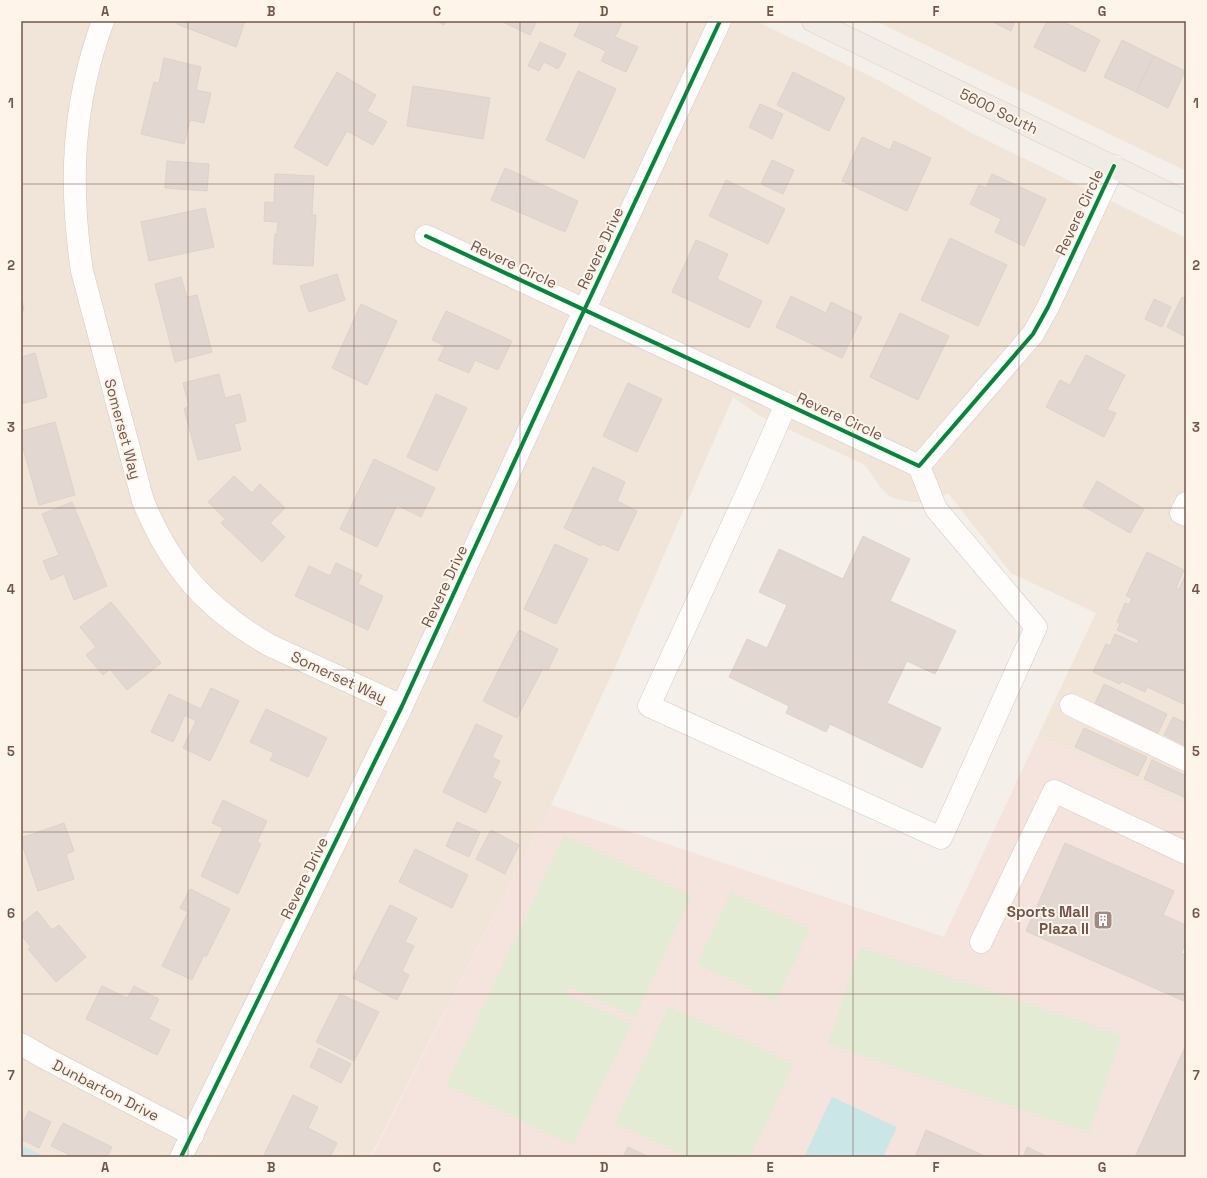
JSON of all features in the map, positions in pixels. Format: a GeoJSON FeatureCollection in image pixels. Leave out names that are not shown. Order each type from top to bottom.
{"type":"FeatureCollection","features":[{"type":"Feature","properties":{"kind":"main road","name":"5600 South"},"geometry":{"type":"LineString","coordinates":[[813,21],[1186,202]]}},
{"type":"Feature","properties":{"kind":"street","name":"Somerset Way"},"geometry":{"type":"LineString","coordinates":[[103,21],[88,70],[76,136],[74,204],[77,238],[84,279],[143,502],[152,524],[177,567],[201,594],[228,618],[269,644],[402,706]]}},
{"type":"Feature","properties":{"kind":"street","name":"Revere Drive"},"geometry":{"type":"LineString","coordinates":[[181,1157],[402,706],[720,21]]}},
{"type":"Feature","properties":{"kind":"street","name":"Revere Circle"},"geometry":{"type":"LineString","coordinates":[[426,236],[919,466],[1033,334],[1048,307],[1114,166]]}},
{"type":"Feature","properties":{"kind":"street"},"geometry":{"type":"LineString","coordinates":[[786,404],[752,482],[649,706],[941,838],[1036,627],[936,509],[919,466]]}},
{"type":"Feature","properties":{"kind":"street"},"geometry":{"type":"LineString","coordinates":[[1186,503],[1181,513],[1186,515]]}},
{"type":"Feature","properties":{"kind":"street"},"geometry":{"type":"LineString","coordinates":[[1071,705],[1186,760]]}},
{"type":"Feature","properties":{"kind":"street"},"geometry":{"type":"LineString","coordinates":[[981,942],[1054,791],[1186,853]]}},
{"type":"Feature","properties":{"kind":"street","name":"Dunbarton Drive"},"geometry":{"type":"LineString","coordinates":[[21,1044],[192,1135]]}},
{"type":"Feature","properties":{"kind":"shaded area"},"geometry":{"type":"Polygon","coordinates":[[[21,21],[756,21],[878,80],[972,133],[1186,238],[1186,806],[1038,736],[1096,613],[1011,573],[948,493],[939,498],[921,502],[910,502],[889,496],[881,488],[866,466],[760,416],[733,397],[616,665],[551,805],[370,1157],[21,1157],[21,21]]]}},
{"type":"Feature","properties":{"kind":"shaded area"},"geometry":{"type":"Polygon","coordinates":[[[876,21],[1186,21],[1186,171],[876,21]]]}},
{"type":"Feature","properties":{"kind":"shaded area"},"geometry":{"type":"Polygon","coordinates":[[[1038,736],[1186,806],[1186,1157],[371,1157],[551,805],[944,937],[1038,736]]]}},
{"type":"Feature","properties":{"kind":"green space"},"geometry":{"type":"Polygon","coordinates":[[[564,835],[692,895],[635,1017],[568,986],[566,994],[631,1024],[573,1145],[446,1085],[564,835]]]}},
{"type":"Feature","properties":{"kind":"green space"},"geometry":{"type":"Polygon","coordinates":[[[731,892],[810,929],[775,1001],[697,964],[731,892]]]}},
{"type":"Feature","properties":{"kind":"green space"},"geometry":{"type":"Polygon","coordinates":[[[860,947],[1122,1035],[1089,1133],[828,1044],[860,947]]]}},
{"type":"Feature","properties":{"kind":"green space"},"geometry":{"type":"Polygon","coordinates":[[[669,1006],[794,1064],[750,1157],[688,1157],[615,1123],[669,1006]]]}},
{"type":"Feature","properties":{"kind":"water"},"geometry":{"type":"Polygon","coordinates":[[[832,1097],[897,1127],[883,1157],[804,1157],[832,1097]]]}},
{"type":"Feature","properties":{"kind":"water"},"geometry":{"type":"Polygon","coordinates":[[[21,1147],[25,1147],[46,1157],[21,1157],[21,1147]]]}},
{"type":"Feature","properties":{"kind":"building"},"geometry":{"type":"Polygon","coordinates":[[[179,21],[245,21],[236,47],[177,24],[179,21]]]}},
{"type":"Feature","properties":{"kind":"building"},"geometry":{"type":"Polygon","coordinates":[[[436,21],[446,21],[444,25],[436,21]]]}},
{"type":"Feature","properties":{"kind":"building"},"geometry":{"type":"Polygon","coordinates":[[[501,21],[537,21],[530,35],[501,21]]]}},
{"type":"Feature","properties":{"kind":"building"},"geometry":{"type":"Polygon","coordinates":[[[581,21],[623,21],[615,37],[638,47],[626,72],[601,61],[606,51],[574,36],[581,21]]]}},
{"type":"Feature","properties":{"kind":"building"},"geometry":{"type":"Polygon","coordinates":[[[991,21],[1015,21],[1011,31],[991,21]]]}},
{"type":"Feature","properties":{"kind":"building"},"geometry":{"type":"Polygon","coordinates":[[[1047,21],[1067,21],[1066,23],[1100,40],[1085,72],[1034,47],[1047,21]]]}},
{"type":"Feature","properties":{"kind":"building"},"geometry":{"type":"Polygon","coordinates":[[[1122,40],[1154,56],[1136,92],[1104,77],[1122,40]]]}},
{"type":"Feature","properties":{"kind":"building"},"geometry":{"type":"Polygon","coordinates":[[[540,42],[566,54],[558,69],[544,62],[539,71],[528,66],[540,42]]]}},
{"type":"Feature","properties":{"kind":"building"},"geometry":{"type":"Polygon","coordinates":[[[1154,56],[1185,71],[1168,108],[1136,92],[1154,56]]]}},
{"type":"Feature","properties":{"kind":"building"},"geometry":{"type":"Polygon","coordinates":[[[164,58],[201,67],[196,90],[211,93],[204,123],[190,120],[184,144],[141,134],[154,82],[159,83],[164,58]]]}},
{"type":"Feature","properties":{"kind":"building"},"geometry":{"type":"Polygon","coordinates":[[[578,71],[616,89],[584,158],[546,140],[578,71]]]}},
{"type":"Feature","properties":{"kind":"building"},"geometry":{"type":"Polygon","coordinates":[[[337,72],[376,95],[367,111],[387,122],[373,145],[347,131],[327,166],[294,147],[337,72]]]}},
{"type":"Feature","properties":{"kind":"building"},"geometry":{"type":"Polygon","coordinates":[[[793,72],[845,98],[829,131],[777,105],[793,72]]]}},
{"type":"Feature","properties":{"kind":"building"},"geometry":{"type":"Polygon","coordinates":[[[413,86],[490,98],[483,139],[407,126],[413,86]]]}},
{"type":"Feature","properties":{"kind":"building"},"geometry":{"type":"Polygon","coordinates":[[[760,104],[783,114],[772,139],[749,127],[760,104]]]}},
{"type":"Feature","properties":{"kind":"building"},"geometry":{"type":"Polygon","coordinates":[[[862,137],[890,150],[894,141],[931,158],[907,211],[842,181],[862,137]]]}},
{"type":"Feature","properties":{"kind":"building"},"geometry":{"type":"Polygon","coordinates":[[[772,160],[794,170],[783,194],[761,184],[772,160]]]}},
{"type":"Feature","properties":{"kind":"building"},"geometry":{"type":"Polygon","coordinates":[[[167,161],[209,164],[207,191],[165,188],[167,161]]]}},
{"type":"Feature","properties":{"kind":"building"},"geometry":{"type":"Polygon","coordinates":[[[505,168],[578,201],[565,232],[491,200],[505,168]]]}},
{"type":"Feature","properties":{"kind":"building"},"geometry":{"type":"Polygon","coordinates":[[[275,174],[314,176],[312,215],[316,215],[313,266],[273,264],[275,234],[277,234],[278,222],[264,221],[265,202],[274,203],[275,174]]]}},
{"type":"Feature","properties":{"kind":"building"},"geometry":{"type":"Polygon","coordinates":[[[992,174],[1046,199],[1024,246],[995,232],[1001,219],[970,204],[979,185],[986,188],[992,174]]]}},
{"type":"Feature","properties":{"kind":"building"},"geometry":{"type":"Polygon","coordinates":[[[726,180],[785,209],[768,244],[709,216],[726,180]]]}},
{"type":"Feature","properties":{"kind":"building"},"geometry":{"type":"Polygon","coordinates":[[[205,208],[214,247],[149,261],[141,222],[205,208]]]}},
{"type":"Feature","properties":{"kind":"building"},"geometry":{"type":"Polygon","coordinates":[[[950,238],[1007,265],[978,326],[921,300],[950,238]]]}},
{"type":"Feature","properties":{"kind":"building"},"geometry":{"type":"Polygon","coordinates":[[[696,240],[728,254],[717,279],[762,301],[749,328],[672,292],[696,240]]]}},
{"type":"Feature","properties":{"kind":"building"},"geometry":{"type":"Polygon","coordinates":[[[337,274],[345,300],[309,312],[300,286],[337,274]]]}},
{"type":"Feature","properties":{"kind":"building"},"geometry":{"type":"Polygon","coordinates":[[[181,277],[187,297],[197,295],[212,352],[175,362],[155,284],[181,277]]]}},
{"type":"Feature","properties":{"kind":"building"},"geometry":{"type":"Polygon","coordinates":[[[21,295],[24,310],[21,311],[21,295]]]}},
{"type":"Feature","properties":{"kind":"building"},"geometry":{"type":"Polygon","coordinates":[[[791,296],[826,313],[831,302],[862,317],[842,358],[776,327],[791,296]]]}},
{"type":"Feature","properties":{"kind":"building"},"geometry":{"type":"Polygon","coordinates":[[[1182,297],[1186,299],[1186,337],[1167,327],[1182,297]]]}},
{"type":"Feature","properties":{"kind":"building"},"geometry":{"type":"Polygon","coordinates":[[[1154,299],[1171,307],[1162,327],[1145,319],[1154,299]]]}},
{"type":"Feature","properties":{"kind":"building"},"geometry":{"type":"Polygon","coordinates":[[[361,304],[397,321],[367,385],[332,368],[361,304]]]}},
{"type":"Feature","properties":{"kind":"building"},"geometry":{"type":"Polygon","coordinates":[[[446,311],[512,341],[498,370],[475,360],[469,373],[438,360],[445,346],[432,340],[446,311]]]}},
{"type":"Feature","properties":{"kind":"building"},"geometry":{"type":"Polygon","coordinates":[[[900,313],[949,336],[918,400],[870,377],[900,313]]]}},
{"type":"Feature","properties":{"kind":"building"},"geometry":{"type":"Polygon","coordinates":[[[35,353],[47,397],[21,404],[21,357],[35,353]]]}},
{"type":"Feature","properties":{"kind":"building"},"geometry":{"type":"Polygon","coordinates":[[[1086,355],[1125,375],[1107,410],[1116,413],[1104,437],[1046,407],[1060,380],[1070,385],[1086,355]]]}},
{"type":"Feature","properties":{"kind":"building"},"geometry":{"type":"Polygon","coordinates":[[[219,374],[225,398],[240,394],[246,421],[234,424],[241,450],[198,460],[184,409],[189,406],[183,383],[219,374]]]}},
{"type":"Feature","properties":{"kind":"building"},"geometry":{"type":"Polygon","coordinates":[[[628,383],[662,399],[637,452],[603,436],[628,383]]]}},
{"type":"Feature","properties":{"kind":"building"},"geometry":{"type":"Polygon","coordinates":[[[436,394],[467,408],[437,471],[407,457],[436,394]]]}},
{"type":"Feature","properties":{"kind":"building"},"geometry":{"type":"Polygon","coordinates":[[[55,422],[75,495],[39,505],[21,441],[21,431],[55,422]]]}},
{"type":"Feature","properties":{"kind":"building"},"geometry":{"type":"Polygon","coordinates":[[[374,459],[435,488],[421,517],[397,505],[377,547],[340,529],[374,459]]]}},
{"type":"Feature","properties":{"kind":"building"},"geometry":{"type":"Polygon","coordinates":[[[593,467],[625,482],[617,501],[637,511],[618,551],[602,544],[601,546],[564,528],[593,467]]]}},
{"type":"Feature","properties":{"kind":"building"},"geometry":{"type":"Polygon","coordinates":[[[234,476],[252,493],[260,484],[285,508],[270,523],[285,537],[262,562],[221,523],[225,519],[208,502],[234,476]]]}},
{"type":"Feature","properties":{"kind":"building"},"geometry":{"type":"Polygon","coordinates":[[[1097,481],[1144,509],[1130,533],[1083,506],[1097,481]]]}},
{"type":"Feature","properties":{"kind":"building"},"geometry":{"type":"Polygon","coordinates":[[[72,502],[107,586],[74,600],[64,574],[51,580],[43,561],[59,555],[42,514],[72,502]]]}},
{"type":"Feature","properties":{"kind":"building"},"geometry":{"type":"Polygon","coordinates":[[[863,536],[910,559],[890,601],[956,631],[935,674],[907,661],[887,703],[941,728],[922,768],[830,724],[826,732],[786,713],[789,706],[729,677],[747,639],[767,648],[787,605],[759,592],[779,549],[843,579],[863,536]]]}},
{"type":"Feature","properties":{"kind":"building"},"geometry":{"type":"Polygon","coordinates":[[[555,544],[588,559],[556,624],[524,609],[555,544]]]}},
{"type":"Feature","properties":{"kind":"building"},"geometry":{"type":"Polygon","coordinates":[[[1147,552],[1184,570],[1176,588],[1179,589],[1186,574],[1186,705],[1147,687],[1145,692],[1121,681],[1120,684],[1093,672],[1106,644],[1110,646],[1115,634],[1137,644],[1139,640],[1117,630],[1120,624],[1117,622],[1125,603],[1129,605],[1132,598],[1126,596],[1147,552]]]}},
{"type":"Feature","properties":{"kind":"building"},"geometry":{"type":"Polygon","coordinates":[[[336,563],[362,575],[358,584],[383,596],[368,630],[295,596],[309,566],[330,576],[336,563]]]}},
{"type":"Feature","properties":{"kind":"building"},"geometry":{"type":"Polygon","coordinates":[[[111,602],[161,663],[127,690],[110,669],[103,675],[86,655],[96,647],[80,627],[111,602]]]}},
{"type":"Feature","properties":{"kind":"building"},"geometry":{"type":"Polygon","coordinates":[[[519,630],[558,649],[548,670],[543,668],[517,718],[483,701],[519,630]]]}},
{"type":"Feature","properties":{"kind":"building"},"geometry":{"type":"Polygon","coordinates":[[[1104,684],[1167,714],[1158,733],[1095,703],[1104,684]]]}},
{"type":"Feature","properties":{"kind":"building"},"geometry":{"type":"Polygon","coordinates":[[[211,688],[239,701],[210,761],[183,748],[196,721],[185,715],[173,742],[151,732],[169,694],[201,709],[211,688]]]}},
{"type":"Feature","properties":{"kind":"building"},"geometry":{"type":"Polygon","coordinates":[[[266,709],[327,738],[308,777],[270,760],[274,753],[250,742],[266,709]]]}},
{"type":"Feature","properties":{"kind":"building"},"geometry":{"type":"Polygon","coordinates":[[[1173,717],[1186,723],[1186,746],[1164,735],[1173,717]]]}},
{"type":"Feature","properties":{"kind":"building"},"geometry":{"type":"Polygon","coordinates":[[[476,724],[502,736],[492,757],[500,761],[492,777],[501,782],[486,813],[443,792],[476,724]]]}},
{"type":"Feature","properties":{"kind":"building"},"geometry":{"type":"Polygon","coordinates":[[[1084,728],[1147,757],[1138,776],[1075,747],[1084,728]]]}},
{"type":"Feature","properties":{"kind":"building"},"geometry":{"type":"Polygon","coordinates":[[[1152,760],[1186,776],[1186,798],[1144,779],[1152,760]]]}},
{"type":"Feature","properties":{"kind":"building"},"geometry":{"type":"Polygon","coordinates":[[[223,800],[267,821],[257,842],[261,844],[238,894],[201,876],[223,828],[212,823],[223,800]]]}},
{"type":"Feature","properties":{"kind":"building"},"geometry":{"type":"Polygon","coordinates":[[[457,822],[480,832],[469,857],[446,846],[457,822]]]}},
{"type":"Feature","properties":{"kind":"building"},"geometry":{"type":"Polygon","coordinates":[[[64,823],[74,851],[66,854],[74,879],[38,891],[21,838],[64,823]]]}},
{"type":"Feature","properties":{"kind":"building"},"geometry":{"type":"Polygon","coordinates":[[[491,830],[519,845],[505,874],[476,859],[491,830]]]}},
{"type":"Feature","properties":{"kind":"building","name":"Sports Mall Plaza II"},"geometry":{"type":"Polygon","coordinates":[[[1065,843],[1174,891],[1163,915],[1186,925],[1186,943],[1181,953],[1186,955],[1186,1002],[1026,931],[1065,843]]]}},
{"type":"Feature","properties":{"kind":"building"},"geometry":{"type":"Polygon","coordinates":[[[415,849],[468,875],[452,908],[399,882],[415,849]]]}},
{"type":"Feature","properties":{"kind":"building"},"geometry":{"type":"Polygon","coordinates":[[[190,889],[230,909],[206,957],[204,955],[192,980],[162,966],[188,912],[180,908],[190,889]]]}},
{"type":"Feature","properties":{"kind":"building"},"geometry":{"type":"Polygon","coordinates":[[[390,905],[417,918],[405,942],[414,946],[402,971],[409,975],[397,1000],[353,978],[390,905]]]}},
{"type":"Feature","properties":{"kind":"building"},"geometry":{"type":"Polygon","coordinates":[[[37,911],[52,930],[59,925],[86,957],[56,982],[28,949],[31,947],[21,935],[21,924],[37,911]]]}},
{"type":"Feature","properties":{"kind":"building"},"geometry":{"type":"Polygon","coordinates":[[[102,986],[127,998],[134,986],[159,999],[149,1019],[170,1030],[157,1055],[86,1019],[102,986]]]}},
{"type":"Feature","properties":{"kind":"building"},"geometry":{"type":"Polygon","coordinates":[[[340,994],[379,1012],[354,1061],[316,1042],[340,994]]]}},
{"type":"Feature","properties":{"kind":"building"},"geometry":{"type":"Polygon","coordinates":[[[1186,1045],[1186,1157],[1135,1157],[1186,1045]]]}},
{"type":"Feature","properties":{"kind":"building"},"geometry":{"type":"Polygon","coordinates":[[[319,1048],[351,1064],[341,1083],[310,1067],[319,1048]]]}},
{"type":"Feature","properties":{"kind":"building"},"geometry":{"type":"Polygon","coordinates":[[[293,1095],[318,1107],[308,1128],[337,1143],[330,1157],[263,1157],[293,1095]]]}},
{"type":"Feature","properties":{"kind":"building"},"geometry":{"type":"Polygon","coordinates":[[[29,1111],[51,1122],[39,1148],[21,1139],[21,1126],[29,1111]]]}},
{"type":"Feature","properties":{"kind":"building"},"geometry":{"type":"Polygon","coordinates":[[[63,1123],[112,1147],[107,1157],[66,1157],[68,1154],[51,1146],[63,1123]]]}},
{"type":"Feature","properties":{"kind":"building"},"geometry":{"type":"Polygon","coordinates":[[[926,1130],[987,1157],[915,1157],[926,1130]]]}},
{"type":"Feature","properties":{"kind":"building"},"geometry":{"type":"Polygon","coordinates":[[[628,1147],[649,1157],[623,1157],[628,1147]]]}},
{"type":"Feature","properties":{"kind":"building"},"geometry":{"type":"Polygon","coordinates":[[[1027,1147],[1048,1157],[1023,1157],[1027,1147]]]}},
{"type":"Feature","properties":{"kind":"cycle path"},"geometry":{"type":"LineString","coordinates":[[181,1157],[402,706],[573,334],[720,21]]}},
{"type":"Feature","properties":{"kind":"cycle path"},"geometry":{"type":"LineString","coordinates":[[426,236],[919,466],[1033,334],[1048,307],[1114,166]]}},
{"type":"Feature","properties":{"kind":"place","name":"Sports Mall Plaza II"},"geometry":{"type":"Point","coordinates":[1103,920]}}]}
